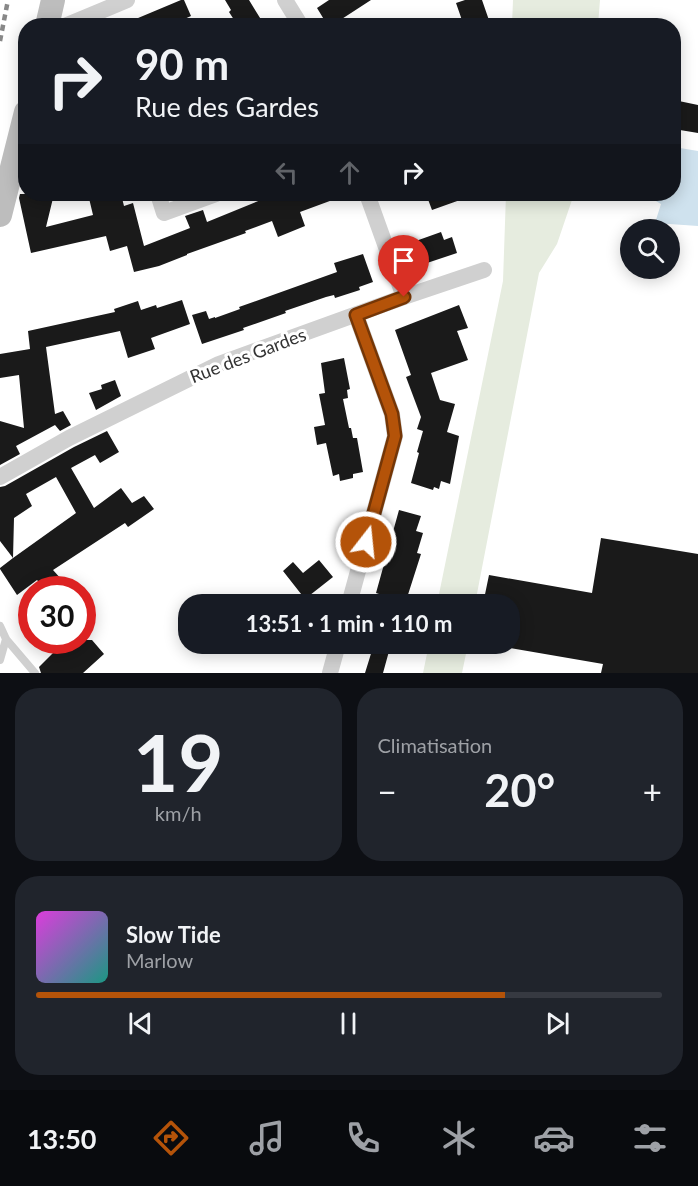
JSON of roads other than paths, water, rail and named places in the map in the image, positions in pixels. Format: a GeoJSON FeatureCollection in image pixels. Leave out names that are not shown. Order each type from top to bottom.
{"type":"FeatureCollection","features":[{"type":"Feature","properties":{"kind":"street"},"geometry":{"type":"LineString","coordinates":[[49,18],[53,0]]}},
{"type":"Feature","properties":{"kind":"street"},"geometry":{"type":"LineString","coordinates":[[84,18],[128,0]]}},
{"type":"Feature","properties":{"kind":"street"},"geometry":{"type":"LineString","coordinates":[[290,2],[297,18]]}},
{"type":"Feature","properties":{"kind":"street"},"geometry":{"type":"LineString","coordinates":[[0,215],[18,144]]}},
{"type":"Feature","properties":{"kind":"street"},"geometry":{"type":"LineString","coordinates":[[160,201],[164,213],[197,201]]}},
{"type":"Feature","properties":{"kind":"street"},"geometry":{"type":"LineString","coordinates":[[370,201],[404,297]]}},
{"type":"Feature","properties":{"kind":"street","name":"Rue des Gardes"},"geometry":{"type":"LineString","coordinates":[[0,477],[69,438],[219,364],[484,270]]}},
{"type":"Feature","properties":{"kind":"street"},"geometry":{"type":"LineString","coordinates":[[352,594],[395,436],[392,414],[356,315]]}},
{"type":"Feature","properties":{"kind":"street"},"geometry":{"type":"LineString","coordinates":[[330,673],[335,654]]}},
{"type":"Feature","properties":{"kind":"lane"},"geometry":{"type":"LineString","coordinates":[[0,626],[6,639],[35,673]]}},
{"type":"Feature","properties":{"kind":"lane"},"geometry":{"type":"LineString","coordinates":[[0,660],[6,639]]}},
{"type":"Feature","properties":{"kind":"water"},"geometry":{"type":"Polygon","coordinates":[[[681,148],[698,151],[698,226],[680,225],[680,219],[656,219],[661,204],[656,201],[681,201],[681,148]]]}},
{"type":"Feature","properties":{"kind":"railway"},"geometry":{"type":"LineString","coordinates":[[0,41],[8,0]]}}]}
